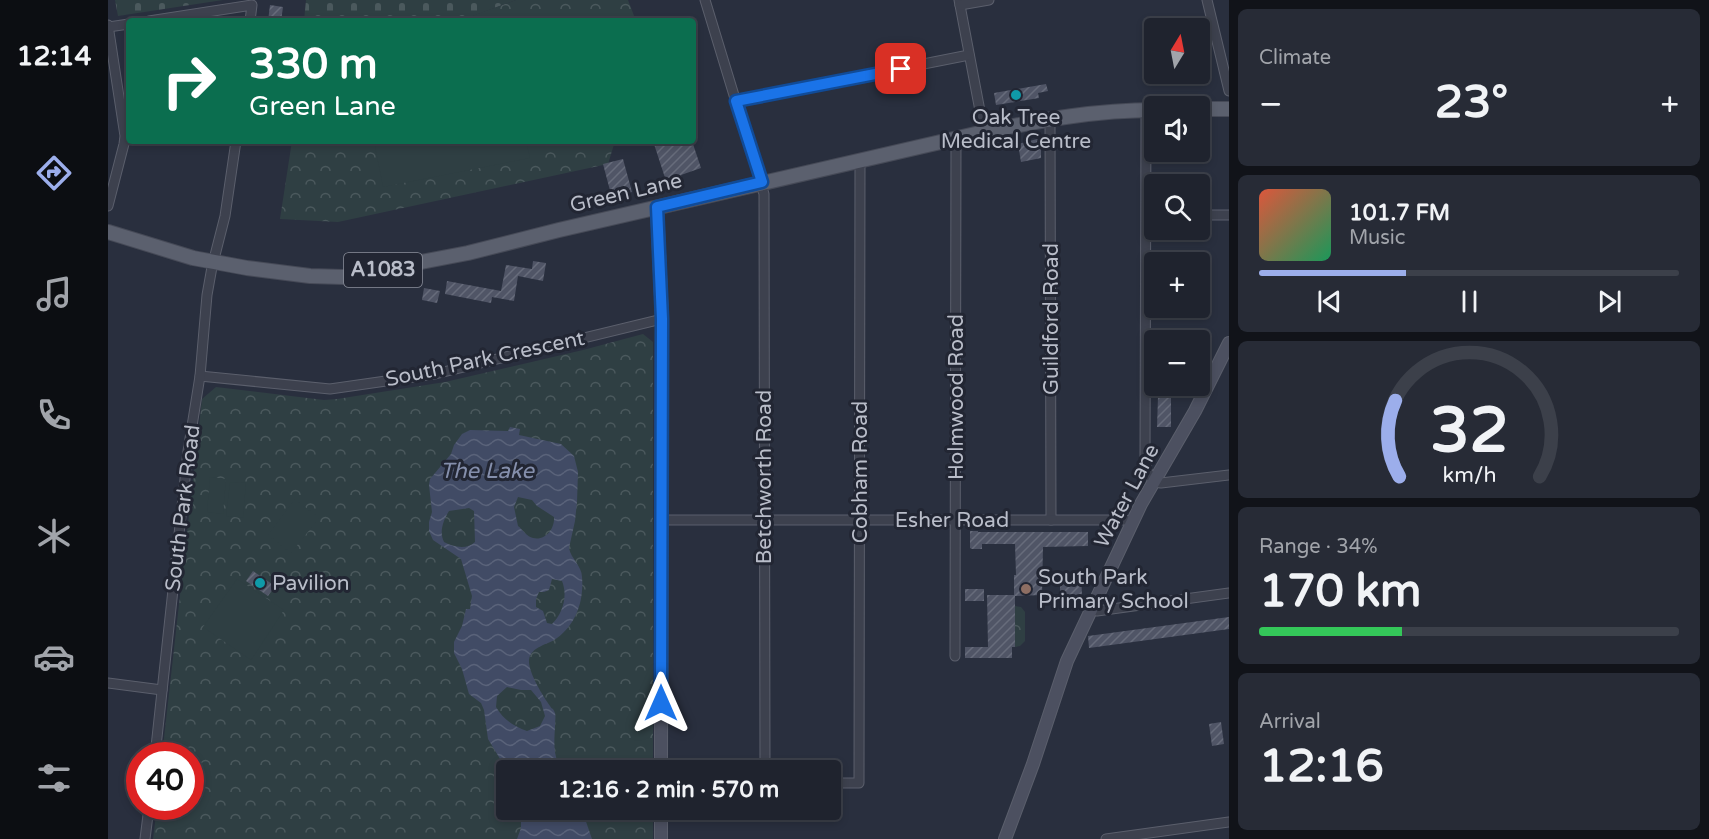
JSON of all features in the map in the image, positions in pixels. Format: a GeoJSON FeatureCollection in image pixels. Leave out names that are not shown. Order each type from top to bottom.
{"type":"FeatureCollection","features":[{"type":"Feature","properties":{"kind":"main road"},"geometry":{"type":"LineString","coordinates":[[1210,109],[1229,109]]}},
{"type":"Feature","properties":{"kind":"main road","name":"Green Lane"},"geometry":{"type":"LineString","coordinates":[[108,232],[193,258],[310,276],[343,277],[468,253],[762,182],[984,132],[1094,113],[1144,110]]}},
{"type":"Feature","properties":{"kind":"street","name":"Betchworth Road"},"geometry":{"type":"LineString","coordinates":[[705,0],[764,194],[765,760]]}},
{"type":"Feature","properties":{"kind":"street"},"geometry":{"type":"LineString","coordinates":[[984,132],[960,2],[989,0]]}},
{"type":"Feature","properties":{"kind":"street"},"geometry":{"type":"LineString","coordinates":[[1207,0],[1229,91]]}},
{"type":"Feature","properties":{"kind":"street"},"geometry":{"type":"LineString","coordinates":[[168,18],[252,5],[250,18]]}},
{"type":"Feature","properties":{"kind":"street"},"geometry":{"type":"LineString","coordinates":[[108,206],[124,136],[108,28],[126,25]]}},
{"type":"Feature","properties":{"kind":"street"},"geometry":{"type":"LineString","coordinates":[[736,101],[969,55]]}},
{"type":"Feature","properties":{"kind":"street","name":"Guildford Road"},"geometry":{"type":"LineString","coordinates":[[1050,119],[1051,520]]}},
{"type":"Feature","properties":{"kind":"street","name":"Holmwood Road"},"geometry":{"type":"LineString","coordinates":[[955,656],[956,138]]}},
{"type":"Feature","properties":{"kind":"street","name":"South Park Road"},"geometry":{"type":"LineString","coordinates":[[156,742],[188,451],[200,376],[207,295],[225,216],[236,144]]}},
{"type":"Feature","properties":{"kind":"street","name":"Cobham Road"},"geometry":{"type":"LineString","coordinates":[[841,783],[859,783],[860,161]]}},
{"type":"Feature","properties":{"kind":"street"},"geometry":{"type":"LineString","coordinates":[[657,207],[662,319],[661,760]]}},
{"type":"Feature","properties":{"kind":"street"},"geometry":{"type":"LineString","coordinates":[[1210,215],[1229,215]]}},
{"type":"Feature","properties":{"kind":"street"},"geometry":{"type":"LineString","coordinates":[[1150,240],[1145,460],[1148,471],[1154,482],[1161,483],[1229,475]]}},
{"type":"Feature","properties":{"kind":"street","name":"South Park Crescent"},"geometry":{"type":"LineString","coordinates":[[200,376],[330,389],[435,374],[662,319]]}},
{"type":"Feature","properties":{"kind":"street","name":"Water Lane"},"geometry":{"type":"LineString","coordinates":[[1005,839],[1067,661],[1132,522],[1195,411],[1229,343]]}},
{"type":"Feature","properties":{"kind":"street","name":"Esher Road"},"geometry":{"type":"LineString","coordinates":[[663,520],[1125,520],[1132,522]]}},
{"type":"Feature","properties":{"kind":"street"},"geometry":{"type":"LineString","coordinates":[[1091,609],[1097,612],[1229,593]]}},
{"type":"Feature","properties":{"kind":"street"},"geometry":{"type":"LineString","coordinates":[[108,683],[162,690]]}},
{"type":"Feature","properties":{"kind":"street"},"geometry":{"type":"LineString","coordinates":[[145,839],[147,820]]}},
{"type":"Feature","properties":{"kind":"street"},"geometry":{"type":"LineString","coordinates":[[661,820],[662,839]]}},
{"type":"Feature","properties":{"kind":"street"},"geometry":{"type":"LineString","coordinates":[[1106,839],[1229,822]]}},
{"type":"Feature","properties":{"kind":"green space"},"geometry":{"type":"Polygon","coordinates":[[[115,0],[223,0],[118,16],[115,0]]]}},
{"type":"Feature","properties":{"kind":"green space"},"geometry":{"type":"Polygon","coordinates":[[[306,0],[516,0],[470,18],[304,18],[306,0]]]}},
{"type":"Feature","properties":{"kind":"green space"},"geometry":{"type":"Polygon","coordinates":[[[516,0],[628,0],[635,18],[469,18],[516,0]]]}},
{"type":"Feature","properties":{"kind":"green space"},"geometry":{"type":"Polygon","coordinates":[[[292,144],[614,144],[608,164],[338,222],[280,219],[292,144]]]}},
{"type":"Feature","properties":{"kind":"green space"},"geometry":{"type":"Polygon","coordinates":[[[375,144],[527,144],[530,158],[383,187],[375,144]]]}},
{"type":"Feature","properties":{"kind":"green space"},"geometry":{"type":"Polygon","coordinates":[[[643,334],[653,342],[653,760],[496,760],[496,820],[653,820],[653,839],[153,839],[155,820],[204,820],[204,742],[164,742],[202,399],[216,387],[324,400],[337,399],[445,382],[643,334]]]}},
{"type":"Feature","properties":{"kind":"green space"},"geometry":{"type":"Polygon","coordinates":[[[210,477],[226,479],[223,514],[207,512],[210,477]]]}},
{"type":"Feature","properties":{"kind":"green space"},"geometry":{"type":"Polygon","coordinates":[[[230,482],[246,483],[243,518],[226,516],[230,482]]]}},
{"type":"Feature","properties":{"kind":"green space"},"geometry":{"type":"Polygon","coordinates":[[[295,499],[319,518],[291,553],[268,535],[295,499]]]}},
{"type":"Feature","properties":{"kind":"green space"},"geometry":{"type":"Polygon","coordinates":[[[237,579],[284,610],[251,660],[203,627],[237,579]]]}},
{"type":"Feature","properties":{"kind":"green space"},"geometry":{"type":"Polygon","coordinates":[[[1015,606],[1021,607],[1025,612],[1025,641],[1015,647],[1015,606]]]}},
{"type":"Feature","properties":{"kind":"water","name":"The Lake"},"geometry":{"type":"Polygon","coordinates":[[[510,427],[520,429],[519,435],[561,444],[574,456],[578,472],[577,502],[569,548],[582,573],[582,595],[574,619],[569,626],[553,640],[536,649],[530,655],[529,660],[536,684],[555,713],[554,739],[557,760],[501,760],[488,739],[481,703],[469,694],[462,669],[454,653],[454,642],[462,626],[466,609],[470,609],[472,596],[461,559],[433,540],[429,531],[432,512],[429,485],[430,479],[451,454],[462,434],[470,430],[508,431],[510,427]],[[518,497],[514,507],[518,526],[533,538],[546,536],[551,529],[554,517],[532,500],[518,497]],[[469,508],[449,511],[442,526],[444,542],[460,547],[472,545],[475,542],[474,511],[469,508]],[[552,579],[549,590],[539,592],[536,607],[543,611],[547,623],[552,624],[559,615],[565,592],[562,581],[552,579]],[[507,687],[497,696],[496,707],[502,715],[509,722],[527,731],[540,726],[545,716],[541,702],[531,690],[507,687]]]}},
{"type":"Feature","properties":{"kind":"water"},"geometry":{"type":"Polygon","coordinates":[[[521,820],[585,820],[592,839],[517,839],[521,820]]]}},
{"type":"Feature","properties":{"kind":"building"},"geometry":{"type":"Polygon","coordinates":[[[270,5],[283,7],[281,18],[268,18],[270,5]]]}},
{"type":"Feature","properties":{"kind":"building","name":"Oak Tree Medical Centre"},"geometry":{"type":"Polygon","coordinates":[[[1046,84],[1048,91],[1038,93],[1039,98],[996,105],[994,93],[1046,84]]]}},
{"type":"Feature","properties":{"kind":"building"},"geometry":{"type":"Polygon","coordinates":[[[1041,138],[1041,158],[1021,162],[1018,144],[1041,138]]]}},
{"type":"Feature","properties":{"kind":"building"},"geometry":{"type":"Polygon","coordinates":[[[654,144],[693,144],[701,168],[681,175],[684,185],[669,190],[654,144]]]}},
{"type":"Feature","properties":{"kind":"building"},"geometry":{"type":"Polygon","coordinates":[[[623,159],[632,192],[612,198],[603,164],[623,159]]]}},
{"type":"Feature","properties":{"kind":"building"},"geometry":{"type":"Polygon","coordinates":[[[533,261],[546,263],[543,281],[518,276],[514,301],[492,297],[491,303],[445,294],[447,281],[501,291],[506,265],[532,269],[533,261]]]}},
{"type":"Feature","properties":{"kind":"building"},"geometry":{"type":"Polygon","coordinates":[[[424,288],[440,291],[437,303],[422,300],[424,288]]]}},
{"type":"Feature","properties":{"kind":"building"},"geometry":{"type":"Polygon","coordinates":[[[1158,397],[1171,397],[1171,427],[1157,427],[1158,397]]]}},
{"type":"Feature","properties":{"kind":"building"},"geometry":{"type":"Polygon","coordinates":[[[970,531],[1088,532],[1088,546],[1043,547],[1042,595],[1015,596],[1015,647],[1012,647],[1012,658],[965,658],[965,647],[988,647],[987,595],[1014,595],[1014,575],[1016,575],[1015,544],[982,544],[982,549],[972,549],[970,548],[970,531]]]}},
{"type":"Feature","properties":{"kind":"building","name":"Pavilion"},"geometry":{"type":"Polygon","coordinates":[[[253,571],[275,586],[268,596],[246,581],[253,571]]]}},
{"type":"Feature","properties":{"kind":"building"},"geometry":{"type":"Polygon","coordinates":[[[1060,577],[1081,577],[1082,595],[1060,595],[1060,577]]]}},
{"type":"Feature","properties":{"kind":"building"},"geometry":{"type":"Polygon","coordinates":[[[965,589],[984,589],[984,601],[965,601],[965,589]]]}},
{"type":"Feature","properties":{"kind":"building"},"geometry":{"type":"Polygon","coordinates":[[[1229,617],[1229,629],[1089,648],[1088,636],[1229,617]]]}},
{"type":"Feature","properties":{"kind":"building"},"geometry":{"type":"Polygon","coordinates":[[[1221,722],[1224,744],[1212,746],[1209,724],[1221,722]]]}},
{"type":"Feature","properties":{"kind":"place","name":"Oak Tree Medical Centre"},"geometry":{"type":"Point","coordinates":[1016,95]}},
{"type":"Feature","properties":{"kind":"place","name":"Pavilion"},"geometry":{"type":"Point","coordinates":[260,583]}},
{"type":"Feature","properties":{"kind":"place","name":"South Park Primary School"},"geometry":{"type":"Point","coordinates":[1026,589]}},
{"type":"Feature","properties":{"kind":"route"},"geometry":{"type":"LineString","coordinates":[[661,703],[662,319],[657,207],[762,182],[736,101],[901,69]]}}]}
